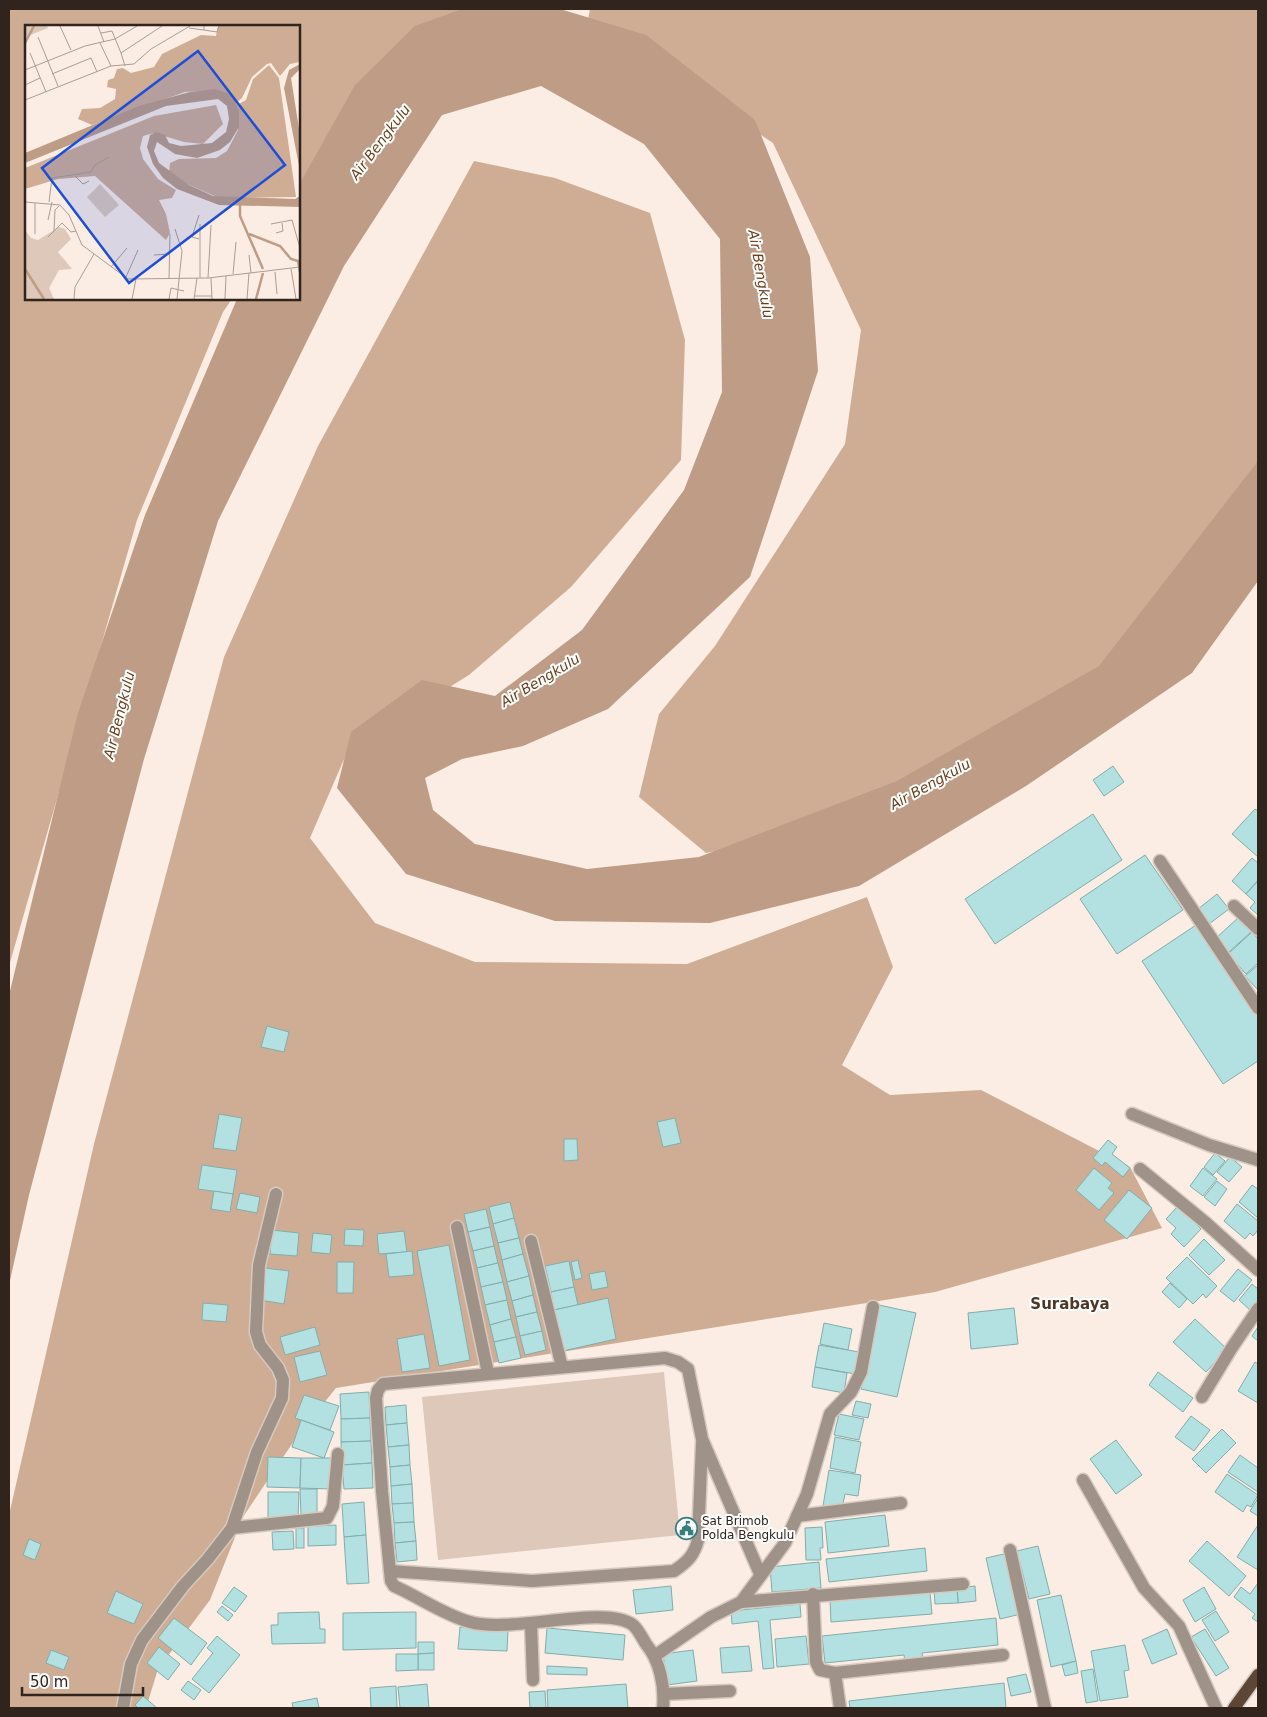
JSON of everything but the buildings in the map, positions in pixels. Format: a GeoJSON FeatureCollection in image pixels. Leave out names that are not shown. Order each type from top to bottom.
{"type":"FeatureCollection","features":[{"type":"Feature","properties":{"kind":"main road"},"geometry":{"type":"LineString","coordinates":[[1234,1708],[1258,1675]]}},
{"type":"Feature","properties":{"kind":"street"},"geometry":{"type":"LineString","coordinates":[[1160,861],[1258,1008]]}},
{"type":"Feature","properties":{"kind":"street"},"geometry":{"type":"LineString","coordinates":[[1234,906],[1258,929]]}},
{"type":"Feature","properties":{"kind":"street"},"geometry":{"type":"LineString","coordinates":[[1132,1114],[1209,1145],[1258,1160]]}},
{"type":"Feature","properties":{"kind":"street"},"geometry":{"type":"LineString","coordinates":[[1140,1169],[1206,1223],[1258,1270]]}},
{"type":"Feature","properties":{"kind":"street"},"geometry":{"type":"LineString","coordinates":[[122,1708],[131,1664],[142,1640],[160,1614],[232,1528],[257,1452],[284,1388],[278,1368],[260,1345],[256,1332],[258,1265],[276,1194]]}},
{"type":"Feature","properties":{"kind":"street"},"geometry":{"type":"LineString","coordinates":[[457,1227],[488,1373]]}},
{"type":"Feature","properties":{"kind":"street"},"geometry":{"type":"LineString","coordinates":[[531,1241],[562,1367]]}},
{"type":"Feature","properties":{"kind":"street"},"geometry":{"type":"LineString","coordinates":[[741,1602],[760,1574],[785,1543],[807,1494],[830,1414],[851,1392],[861,1372],[873,1307]]}},
{"type":"Feature","properties":{"kind":"street"},"geometry":{"type":"LineString","coordinates":[[1202,1398],[1231,1349],[1258,1309]]}},
{"type":"Feature","properties":{"kind":"street"},"geometry":{"type":"LineString","coordinates":[[663,1708],[664,1694],[656,1656],[634,1625],[624,1621],[586,1616],[531,1624],[470,1622],[394,1586],[391,1581],[382,1491],[376,1398],[378,1390],[383,1384],[488,1373],[665,1358],[678,1362],[688,1369],[702,1439],[760,1574]]}},
{"type":"Feature","properties":{"kind":"street"},"geometry":{"type":"LineString","coordinates":[[390,1571],[532,1581],[674,1571],[689,1561],[695,1552],[698,1540],[702,1439]]}},
{"type":"Feature","properties":{"kind":"street"},"geometry":{"type":"LineString","coordinates":[[232,1528],[327,1518],[333,1506],[338,1454]]}},
{"type":"Feature","properties":{"kind":"street"},"geometry":{"type":"LineString","coordinates":[[1083,1480],[1144,1588],[1179,1626],[1216,1708]]}},
{"type":"Feature","properties":{"kind":"street"},"geometry":{"type":"LineString","coordinates":[[797,1516],[901,1503]]}},
{"type":"Feature","properties":{"kind":"street"},"geometry":{"type":"LineString","coordinates":[[1010,1550],[1045,1708]]}},
{"type":"Feature","properties":{"kind":"street"},"geometry":{"type":"LineString","coordinates":[[656,1656],[711,1617],[741,1602],[813,1594],[962,1584]]}},
{"type":"Feature","properties":{"kind":"street"},"geometry":{"type":"LineString","coordinates":[[813,1594],[816,1662],[820,1670],[835,1673],[1003,1655]]}},
{"type":"Feature","properties":{"kind":"street"},"geometry":{"type":"LineString","coordinates":[[531,1624],[533,1680]]}},
{"type":"Feature","properties":{"kind":"street"},"geometry":{"type":"LineString","coordinates":[[835,1673],[840,1708]]}},
{"type":"Feature","properties":{"kind":"street"},"geometry":{"type":"LineString","coordinates":[[664,1694],[730,1691]]}},
{"type":"Feature","properties":{"kind":"shaded area"},"geometry":{"type":"Polygon","coordinates":[[[9,9],[468,9],[300,198],[300,25],[25,25],[25,300],[231,300],[223,312],[137,520],[9,966],[9,9]]]}},
{"type":"Feature","properties":{"kind":"shaded area"},"geometry":{"type":"Polygon","coordinates":[[[590,9],[1258,9],[1258,468],[1146,637],[954,761],[781,839],[706,853],[639,797],[659,714],[715,646],[845,444],[861,330],[773,143],[588,20],[590,9]]]}},
{"type":"Feature","properties":{"kind":"shaded area"},"geometry":{"type":"Polygon","coordinates":[[[474,161],[555,178],[650,213],[685,340],[681,460],[571,587],[469,675],[348,750],[310,838],[375,923],[475,962],[687,964],[867,897],[893,967],[842,1065],[890,1095],[981,1090],[1130,1167],[1162,1228],[935,1292],[336,1388],[298,1435],[243,1517],[210,1600],[158,1669],[146,1708],[9,1708],[9,1515],[94,1144],[224,657],[318,446],[474,161]]]}},
{"type":"Feature","properties":{"kind":"shaded area"},"geometry":{"type":"Polygon","coordinates":[[[664,1372],[680,1535],[438,1560],[422,1397],[664,1372]]]}},
{"type":"Feature","properties":{"kind":"water","name":"Air Bengkulu"},"geometry":{"type":"Polygon","coordinates":[[[462,9],[560,9],[646,35],[755,120],[810,257],[818,371],[750,577],[608,709],[523,746],[462,759],[425,778],[433,810],[475,844],[587,869],[699,857],[897,781],[1099,666],[1258,461],[1258,581],[1192,673],[1026,786],[859,886],[710,923],[555,921],[406,874],[337,788],[351,732],[422,680],[495,696],[582,630],[684,490],[722,392],[720,239],[644,144],[541,86],[442,115],[344,266],[218,521],[144,759],[29,1195],[9,1285],[9,995],[78,713],[145,515],[237,300],[300,300],[300,183],[355,85],[415,26],[462,9]]]}},
{"type":"Feature","properties":{"kind":"place","name":"Sat Brimob Polda Bengkulu"},"geometry":{"type":"Point","coordinates":[686,1528]}},
{"type":"Feature","properties":{"kind":"district","name":"Surabaya"},"geometry":{"type":"Point","coordinates":[1070,1304]}}]}
